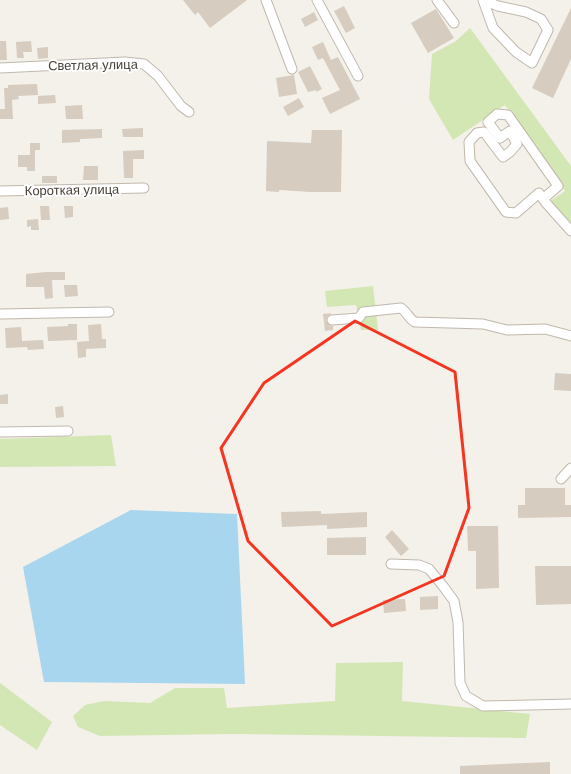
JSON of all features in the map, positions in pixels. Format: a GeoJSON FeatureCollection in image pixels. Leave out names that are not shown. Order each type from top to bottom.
{"type":"FeatureCollection","features":[{"type":"Feature","properties":{"kind":"street"},"geometry":{"type":"LineString","coordinates":[[266,0],[292,69]]}},
{"type":"Feature","properties":{"kind":"street"},"geometry":{"type":"LineString","coordinates":[[317,0],[358,76]]}},
{"type":"Feature","properties":{"kind":"street"},"geometry":{"type":"LineString","coordinates":[[437,0],[454,23]]}},
{"type":"Feature","properties":{"kind":"street"},"geometry":{"type":"LineString","coordinates":[[483,0],[498,6],[526,12],[541,19],[548,30],[532,63],[516,52],[493,28],[483,0]]}},
{"type":"Feature","properties":{"kind":"street","name":"Светлая улица"},"geometry":{"type":"LineString","coordinates":[[0,68],[125,62],[144,64],[158,76],[181,106],[189,112]]}},
{"type":"Feature","properties":{"kind":"street"},"geometry":{"type":"LineString","coordinates":[[543,199],[558,186],[508,115],[496,114],[488,122],[500,138],[510,131],[517,144],[503,157],[484,132],[477,133],[469,142],[470,161],[506,212],[516,213],[539,193],[543,199],[571,231]]}},
{"type":"Feature","properties":{"kind":"street","name":"Короткая улица"},"geometry":{"type":"LineString","coordinates":[[0,191],[144,188]]}},
{"type":"Feature","properties":{"kind":"street"},"geometry":{"type":"LineString","coordinates":[[332,320],[358,318],[363,312],[402,308],[411,320],[416,322],[483,324],[507,330],[545,329],[571,336]]}},
{"type":"Feature","properties":{"kind":"street"},"geometry":{"type":"LineString","coordinates":[[0,314],[109,312]]}},
{"type":"Feature","properties":{"kind":"street"},"geometry":{"type":"LineString","coordinates":[[0,432],[68,431]]}},
{"type":"Feature","properties":{"kind":"street"},"geometry":{"type":"LineString","coordinates":[[562,479],[571,468]]}},
{"type":"Feature","properties":{"kind":"street"},"geometry":{"type":"LineString","coordinates":[[391,564],[419,565],[429,569],[454,601],[458,622],[460,683],[466,696],[483,706],[571,704]]}},
{"type":"Feature","properties":{"kind":"highlighted area"},"geometry":{"type":"Polygon","coordinates":[[[355,321],[455,372],[469,508],[444,576],[332,626],[248,541],[221,448],[264,383],[355,321]]]}},
{"type":"Feature","properties":{"kind":"green space"},"geometry":{"type":"Polygon","coordinates":[[[470,28],[571,166],[571,226],[549,202],[565,191],[505,105],[453,140],[429,99],[432,54],[456,41],[470,28]]]}},
{"type":"Feature","properties":{"kind":"green space"},"geometry":{"type":"Polygon","coordinates":[[[373,286],[378,330],[361,330],[356,305],[327,307],[325,291],[373,286]]]}},
{"type":"Feature","properties":{"kind":"green space"},"geometry":{"type":"Polygon","coordinates":[[[111,435],[116,466],[0,467],[0,439],[111,435]]]}},
{"type":"Feature","properties":{"kind":"green space"},"geometry":{"type":"Polygon","coordinates":[[[403,662],[402,701],[530,714],[526,738],[231,734],[100,736],[78,727],[73,716],[85,705],[104,701],[150,703],[175,688],[224,688],[227,708],[335,701],[336,663],[403,662]]]}},
{"type":"Feature","properties":{"kind":"green space"},"geometry":{"type":"Polygon","coordinates":[[[0,683],[52,722],[37,750],[0,725],[0,683]]]}},
{"type":"Feature","properties":{"kind":"water"},"geometry":{"type":"Polygon","coordinates":[[[131,510],[237,514],[245,684],[44,682],[23,567],[131,510]]]}},
{"type":"Feature","properties":{"kind":"building"},"geometry":{"type":"Polygon","coordinates":[[[183,0],[247,0],[210,28],[198,12],[195,15],[183,0]]]}},
{"type":"Feature","properties":{"kind":"building"},"geometry":{"type":"Polygon","coordinates":[[[344,6],[355,28],[346,33],[334,11],[344,6]]]}},
{"type":"Feature","properties":{"kind":"building"},"geometry":{"type":"Polygon","coordinates":[[[571,8],[571,59],[553,98],[532,88],[571,8]]]}},
{"type":"Feature","properties":{"kind":"building"},"geometry":{"type":"Polygon","coordinates":[[[436,9],[454,38],[428,53],[411,23],[436,9]]]}},
{"type":"Feature","properties":{"kind":"building"},"geometry":{"type":"Polygon","coordinates":[[[314,12],[318,20],[305,27],[301,19],[314,12]]]}},
{"type":"Feature","properties":{"kind":"building"},"geometry":{"type":"Polygon","coordinates":[[[0,41],[6,41],[7,60],[0,60],[0,41]]]}},
{"type":"Feature","properties":{"kind":"building"},"geometry":{"type":"Polygon","coordinates":[[[31,41],[32,52],[23,52],[24,58],[17,58],[16,42],[31,41]]]}},
{"type":"Feature","properties":{"kind":"building"},"geometry":{"type":"Polygon","coordinates":[[[323,42],[331,60],[338,57],[360,99],[330,114],[322,98],[340,90],[323,58],[318,60],[312,47],[323,42]]]}},
{"type":"Feature","properties":{"kind":"building"},"geometry":{"type":"Polygon","coordinates":[[[48,47],[48,58],[38,59],[37,48],[48,47]]]}},
{"type":"Feature","properties":{"kind":"building"},"geometry":{"type":"Polygon","coordinates":[[[310,66],[322,89],[316,92],[316,90],[308,92],[298,72],[310,66]]]}},
{"type":"Feature","properties":{"kind":"building"},"geometry":{"type":"Polygon","coordinates":[[[294,75],[297,94],[279,97],[276,78],[294,75]]]}},
{"type":"Feature","properties":{"kind":"building"},"geometry":{"type":"Polygon","coordinates":[[[37,84],[38,95],[18,96],[19,99],[12,100],[13,119],[0,119],[0,109],[5,109],[4,88],[8,88],[8,85],[37,84]]]}},
{"type":"Feature","properties":{"kind":"building"},"geometry":{"type":"Polygon","coordinates":[[[55,95],[56,103],[38,104],[38,96],[55,95]]]}},
{"type":"Feature","properties":{"kind":"building"},"geometry":{"type":"Polygon","coordinates":[[[299,98],[304,107],[288,116],[283,107],[299,98]]]}},
{"type":"Feature","properties":{"kind":"building"},"geometry":{"type":"Polygon","coordinates":[[[82,105],[83,119],[66,119],[65,106],[82,105]]]}},
{"type":"Feature","properties":{"kind":"building"},"geometry":{"type":"Polygon","coordinates":[[[143,128],[143,137],[123,137],[122,129],[143,128]]]}},
{"type":"Feature","properties":{"kind":"building"},"geometry":{"type":"Polygon","coordinates":[[[102,129],[102,138],[80,139],[80,142],[62,143],[62,130],[102,129]]]}},
{"type":"Feature","properties":{"kind":"building"},"geometry":{"type":"Polygon","coordinates":[[[312,130],[342,130],[341,192],[266,191],[267,141],[311,143],[312,130]]]}},
{"type":"Feature","properties":{"kind":"building"},"geometry":{"type":"Polygon","coordinates":[[[30,143],[40,143],[40,150],[35,150],[35,171],[27,171],[27,167],[18,167],[18,155],[30,155],[30,143]]]}},
{"type":"Feature","properties":{"kind":"building"},"geometry":{"type":"Polygon","coordinates":[[[144,150],[144,159],[133,159],[133,178],[124,178],[123,151],[144,150]]]}},
{"type":"Feature","properties":{"kind":"building"},"geometry":{"type":"Polygon","coordinates":[[[84,166],[98,166],[98,180],[83,180],[84,166]]]}},
{"type":"Feature","properties":{"kind":"building"},"geometry":{"type":"Polygon","coordinates":[[[42,176],[57,176],[57,183],[42,183],[42,176]]]}},
{"type":"Feature","properties":{"kind":"building"},"geometry":{"type":"Polygon","coordinates":[[[40,206],[49,206],[50,220],[41,220],[40,206]]]}},
{"type":"Feature","properties":{"kind":"building"},"geometry":{"type":"Polygon","coordinates":[[[64,206],[73,206],[73,217],[65,218],[64,206]]]}},
{"type":"Feature","properties":{"kind":"building"},"geometry":{"type":"Polygon","coordinates":[[[8,207],[9,219],[0,220],[0,208],[8,207]]]}},
{"type":"Feature","properties":{"kind":"building"},"geometry":{"type":"Polygon","coordinates":[[[38,219],[39,230],[31,230],[31,226],[27,227],[27,220],[38,219]]]}},
{"type":"Feature","properties":{"kind":"building"},"geometry":{"type":"Polygon","coordinates":[[[65,272],[65,280],[52,280],[53,298],[45,299],[44,287],[26,287],[26,274],[65,272]]]}},
{"type":"Feature","properties":{"kind":"building"},"geometry":{"type":"Polygon","coordinates":[[[64,285],[77,285],[78,296],[65,297],[64,285]]]}},
{"type":"Feature","properties":{"kind":"building"},"geometry":{"type":"Polygon","coordinates":[[[332,313],[327,317],[326,321],[329,325],[333,326],[333,330],[325,331],[323,314],[332,313]]]}},
{"type":"Feature","properties":{"kind":"building"},"geometry":{"type":"Polygon","coordinates":[[[68,324],[77,324],[77,340],[48,341],[47,327],[68,326],[68,324]]]}},
{"type":"Feature","properties":{"kind":"building"},"geometry":{"type":"Polygon","coordinates":[[[101,324],[102,339],[106,339],[106,348],[86,349],[86,357],[78,358],[77,342],[89,341],[88,325],[101,324]]]}},
{"type":"Feature","properties":{"kind":"building"},"geometry":{"type":"Polygon","coordinates":[[[21,327],[22,341],[43,340],[44,349],[28,350],[27,347],[6,348],[5,328],[21,327]]]}},
{"type":"Feature","properties":{"kind":"building"},"geometry":{"type":"Polygon","coordinates":[[[555,373],[571,374],[571,391],[554,390],[555,373]]]}},
{"type":"Feature","properties":{"kind":"building"},"geometry":{"type":"Polygon","coordinates":[[[8,394],[8,404],[0,404],[0,395],[8,394]]]}},
{"type":"Feature","properties":{"kind":"building"},"geometry":{"type":"Polygon","coordinates":[[[63,406],[64,417],[56,418],[55,407],[63,406]]]}},
{"type":"Feature","properties":{"kind":"building"},"geometry":{"type":"Polygon","coordinates":[[[525,488],[565,488],[565,505],[571,505],[571,517],[518,518],[518,505],[525,505],[525,488]]]}},
{"type":"Feature","properties":{"kind":"building"},"geometry":{"type":"Polygon","coordinates":[[[321,511],[321,514],[367,512],[367,527],[327,529],[327,525],[282,527],[281,512],[321,511]]]}},
{"type":"Feature","properties":{"kind":"building"},"geometry":{"type":"Polygon","coordinates":[[[467,526],[498,526],[499,588],[476,589],[476,551],[468,551],[467,526]]]}},
{"type":"Feature","properties":{"kind":"building"},"geometry":{"type":"Polygon","coordinates":[[[392,530],[409,549],[401,556],[385,537],[392,530]]]}},
{"type":"Feature","properties":{"kind":"building"},"geometry":{"type":"Polygon","coordinates":[[[366,537],[366,555],[327,555],[327,538],[366,537]]]}},
{"type":"Feature","properties":{"kind":"building"},"geometry":{"type":"Polygon","coordinates":[[[535,566],[571,566],[571,604],[536,605],[535,566]]]}},
{"type":"Feature","properties":{"kind":"building"},"geometry":{"type":"Polygon","coordinates":[[[438,596],[438,609],[420,610],[420,597],[438,596]]]}},
{"type":"Feature","properties":{"kind":"building"},"geometry":{"type":"Polygon","coordinates":[[[405,599],[406,611],[384,613],[383,600],[405,599]]]}},
{"type":"Feature","properties":{"kind":"building"},"geometry":{"type":"Polygon","coordinates":[[[550,762],[550,774],[460,774],[460,766],[550,762]]]}}]}
